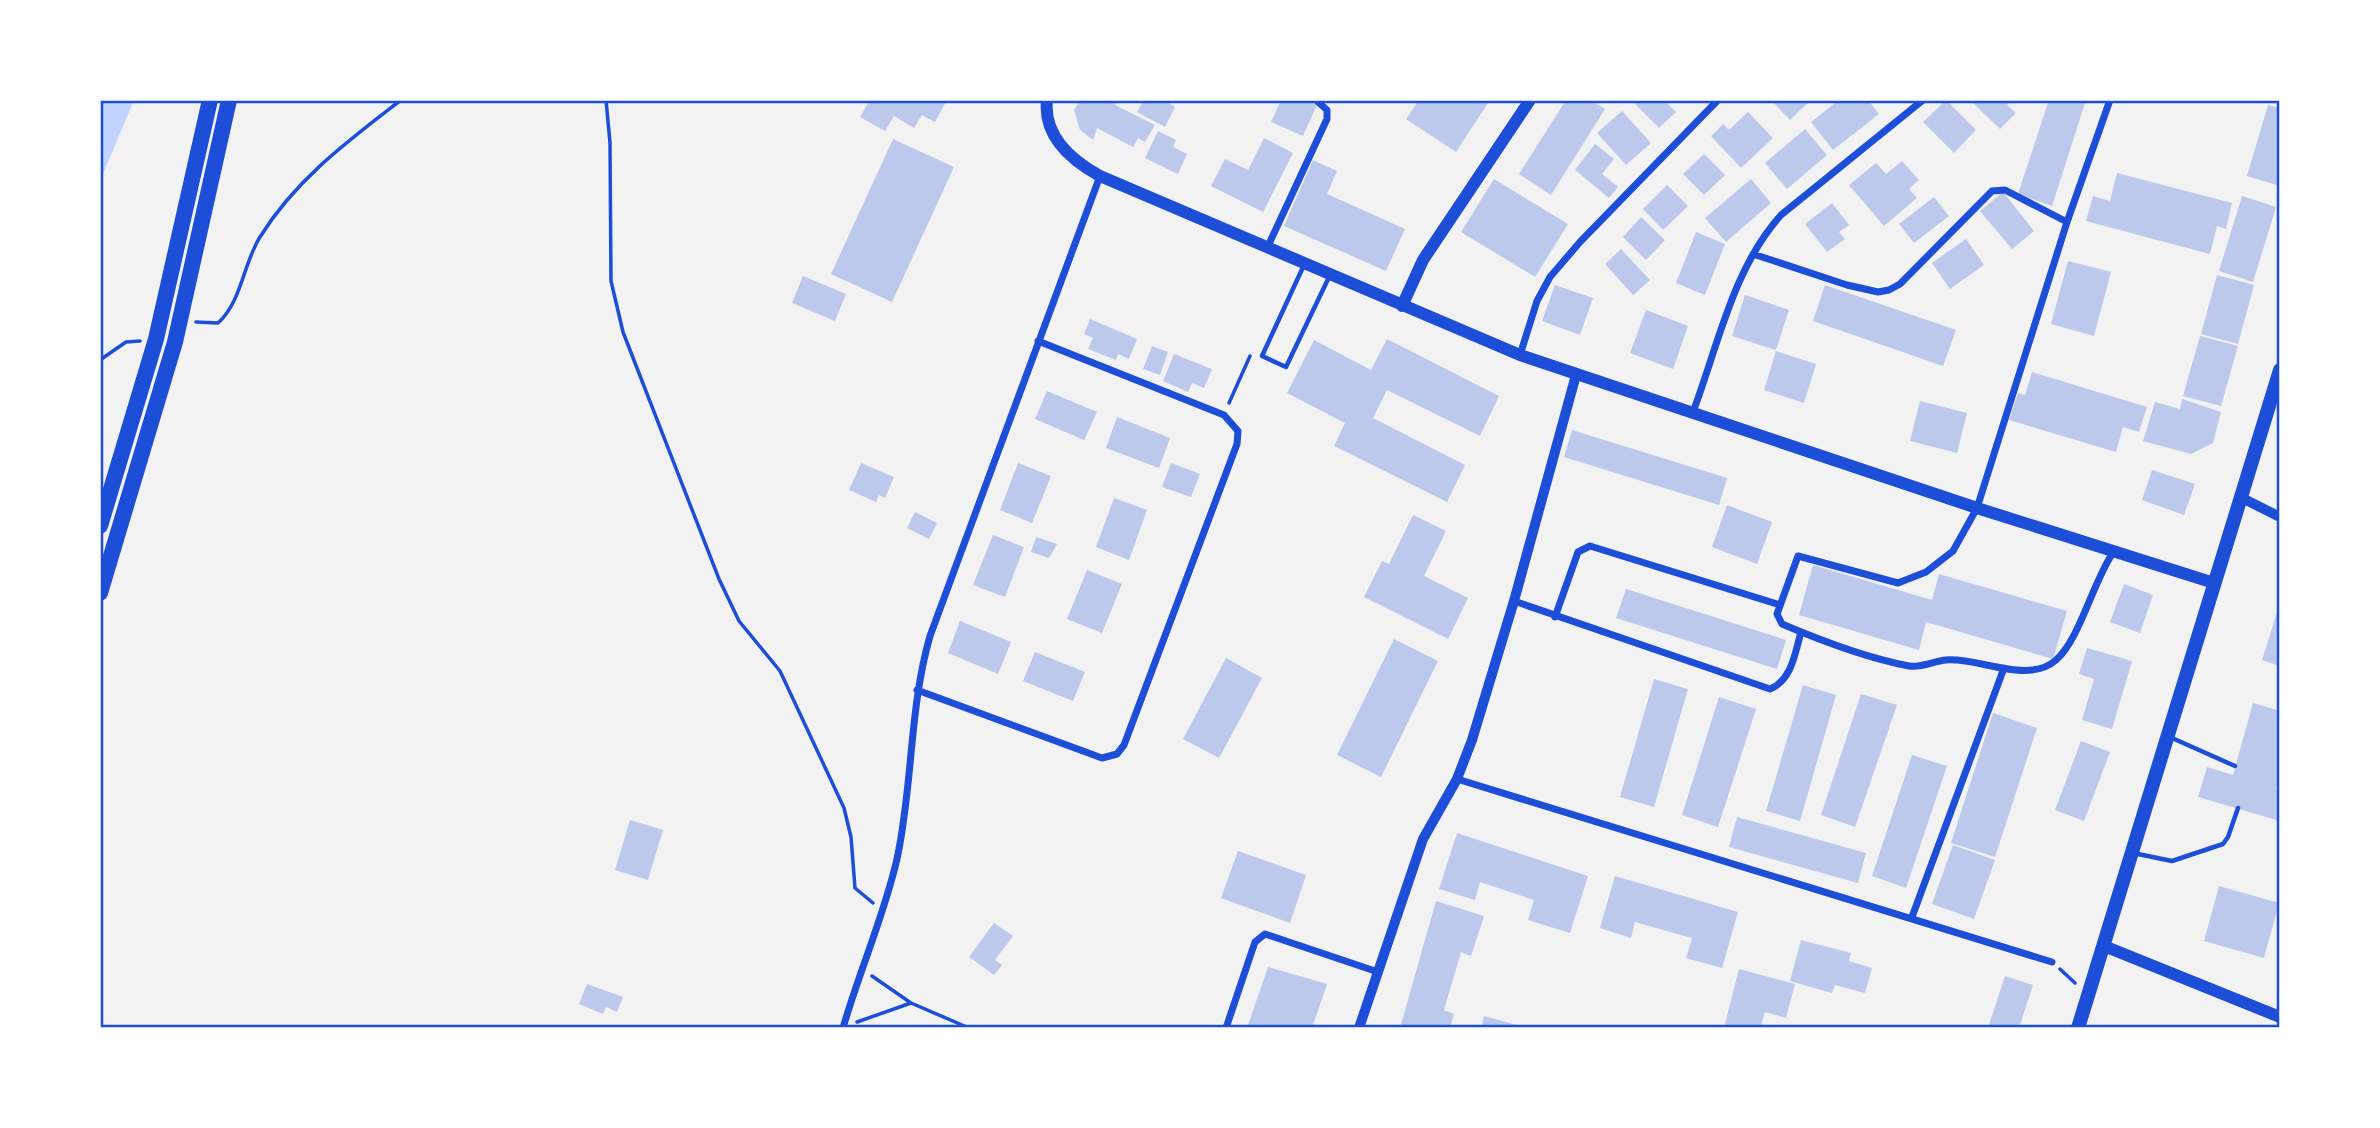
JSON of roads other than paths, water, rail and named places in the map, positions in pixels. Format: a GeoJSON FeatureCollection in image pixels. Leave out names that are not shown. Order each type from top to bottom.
{"type":"FeatureCollection","features":[{"type":"Feature","properties":{"kind":"highway"},"geometry":{"type":"LineString","coordinates":[[100,526],[156,339],[210,100]]}},
{"type":"Feature","properties":{"kind":"highway"},"geometry":{"type":"LineString","coordinates":[[100,593],[180,319],[229,100]]}},
{"type":"Feature","properties":{"kind":"main road"},"geometry":{"type":"LineString","coordinates":[[1047,100],[1049,124],[1056,139],[1079,164],[1100,176],[1520,355],[1977,508],[2214,583]]}},
{"type":"Feature","properties":{"kind":"main road"},"geometry":{"type":"LineString","coordinates":[[1402,306],[1423,260],[1530,100]]}},
{"type":"Feature","properties":{"kind":"main road"},"geometry":{"type":"LineString","coordinates":[[2078,1028],[2280,370]]}},
{"type":"Feature","properties":{"kind":"main road"},"geometry":{"type":"LineString","coordinates":[[2104,946],[2280,1017]]}},
{"type":"Feature","properties":{"kind":"street"},"geometry":{"type":"LineString","coordinates":[[1268,246],[1327,119],[1327,110],[1316,100]]}},
{"type":"Feature","properties":{"kind":"street"},"geometry":{"type":"LineString","coordinates":[[1520,355],[1537,301],[1550,277],[1580,242],[1718,100]]}},
{"type":"Feature","properties":{"kind":"street"},"geometry":{"type":"LineString","coordinates":[[1693,412],[1736,289],[1753,254],[1781,215],[1923,100]]}},
{"type":"Feature","properties":{"kind":"street"},"geometry":{"type":"LineString","coordinates":[[2110,100],[2067,222],[1977,508],[1953,551],[1926,572],[1898,583],[1798,556],[1777,614],[1782,624],[1801,632],[1913,667],[1948,660],[2034,670],[2054,663],[2066,650],[2102,568],[2114,551]]}},
{"type":"Feature","properties":{"kind":"street"},"geometry":{"type":"LineString","coordinates":[[843,1028],[896,862],[904,821],[917,690],[930,636],[1100,176]]}},
{"type":"Feature","properties":{"kind":"street"},"geometry":{"type":"LineString","coordinates":[[1753,254],[1878,292],[1900,284],[1992,191],[2005,190],[2067,222]]}},
{"type":"Feature","properties":{"kind":"street"},"geometry":{"type":"LineString","coordinates":[[917,690],[1102,758],[1117,754],[1124,745],[1237,444],[1238,432],[1224,415],[1038,341]]}},
{"type":"Feature","properties":{"kind":"street"},"geometry":{"type":"LineString","coordinates":[[1359,1028],[1423,839],[1457,779],[1514,601],[1576,375]]}},
{"type":"Feature","properties":{"kind":"street"},"geometry":{"type":"LineString","coordinates":[[2241,497],[2280,517]]}},
{"type":"Feature","properties":{"kind":"street"},"geometry":{"type":"LineString","coordinates":[[1555,617],[1578,552],[1590,546],[1780,605]]}},
{"type":"Feature","properties":{"kind":"street"},"geometry":{"type":"LineString","coordinates":[[1514,601],[1770,689],[1779,685],[1788,673],[1801,632]]}},
{"type":"Feature","properties":{"kind":"street"},"geometry":{"type":"LineString","coordinates":[[1912,917],[2004,668]]}},
{"type":"Feature","properties":{"kind":"street"},"geometry":{"type":"LineString","coordinates":[[1457,779],[2052,962]]}},
{"type":"Feature","properties":{"kind":"street"},"geometry":{"type":"LineString","coordinates":[[1226,1028],[1255,942],[1265,934],[1378,971]]}},
{"type":"Feature","properties":{"kind":"lane"},"geometry":{"type":"LineString","coordinates":[[1305,263],[1262,356],[1274,362],[1286,367],[1330,274]]}},
{"type":"Feature","properties":{"kind":"lane"},"geometry":{"type":"LineString","coordinates":[[2168,736],[2235,766]]}},
{"type":"Feature","properties":{"kind":"lane"},"geometry":{"type":"LineString","coordinates":[[2132,853],[2172,862],[2223,844],[2238,808]]}},
{"type":"Feature","properties":{"kind":"water"},"geometry":{"type":"Polygon","coordinates":[[[100,100],[134,100],[100,181],[100,100]]]}}]}
